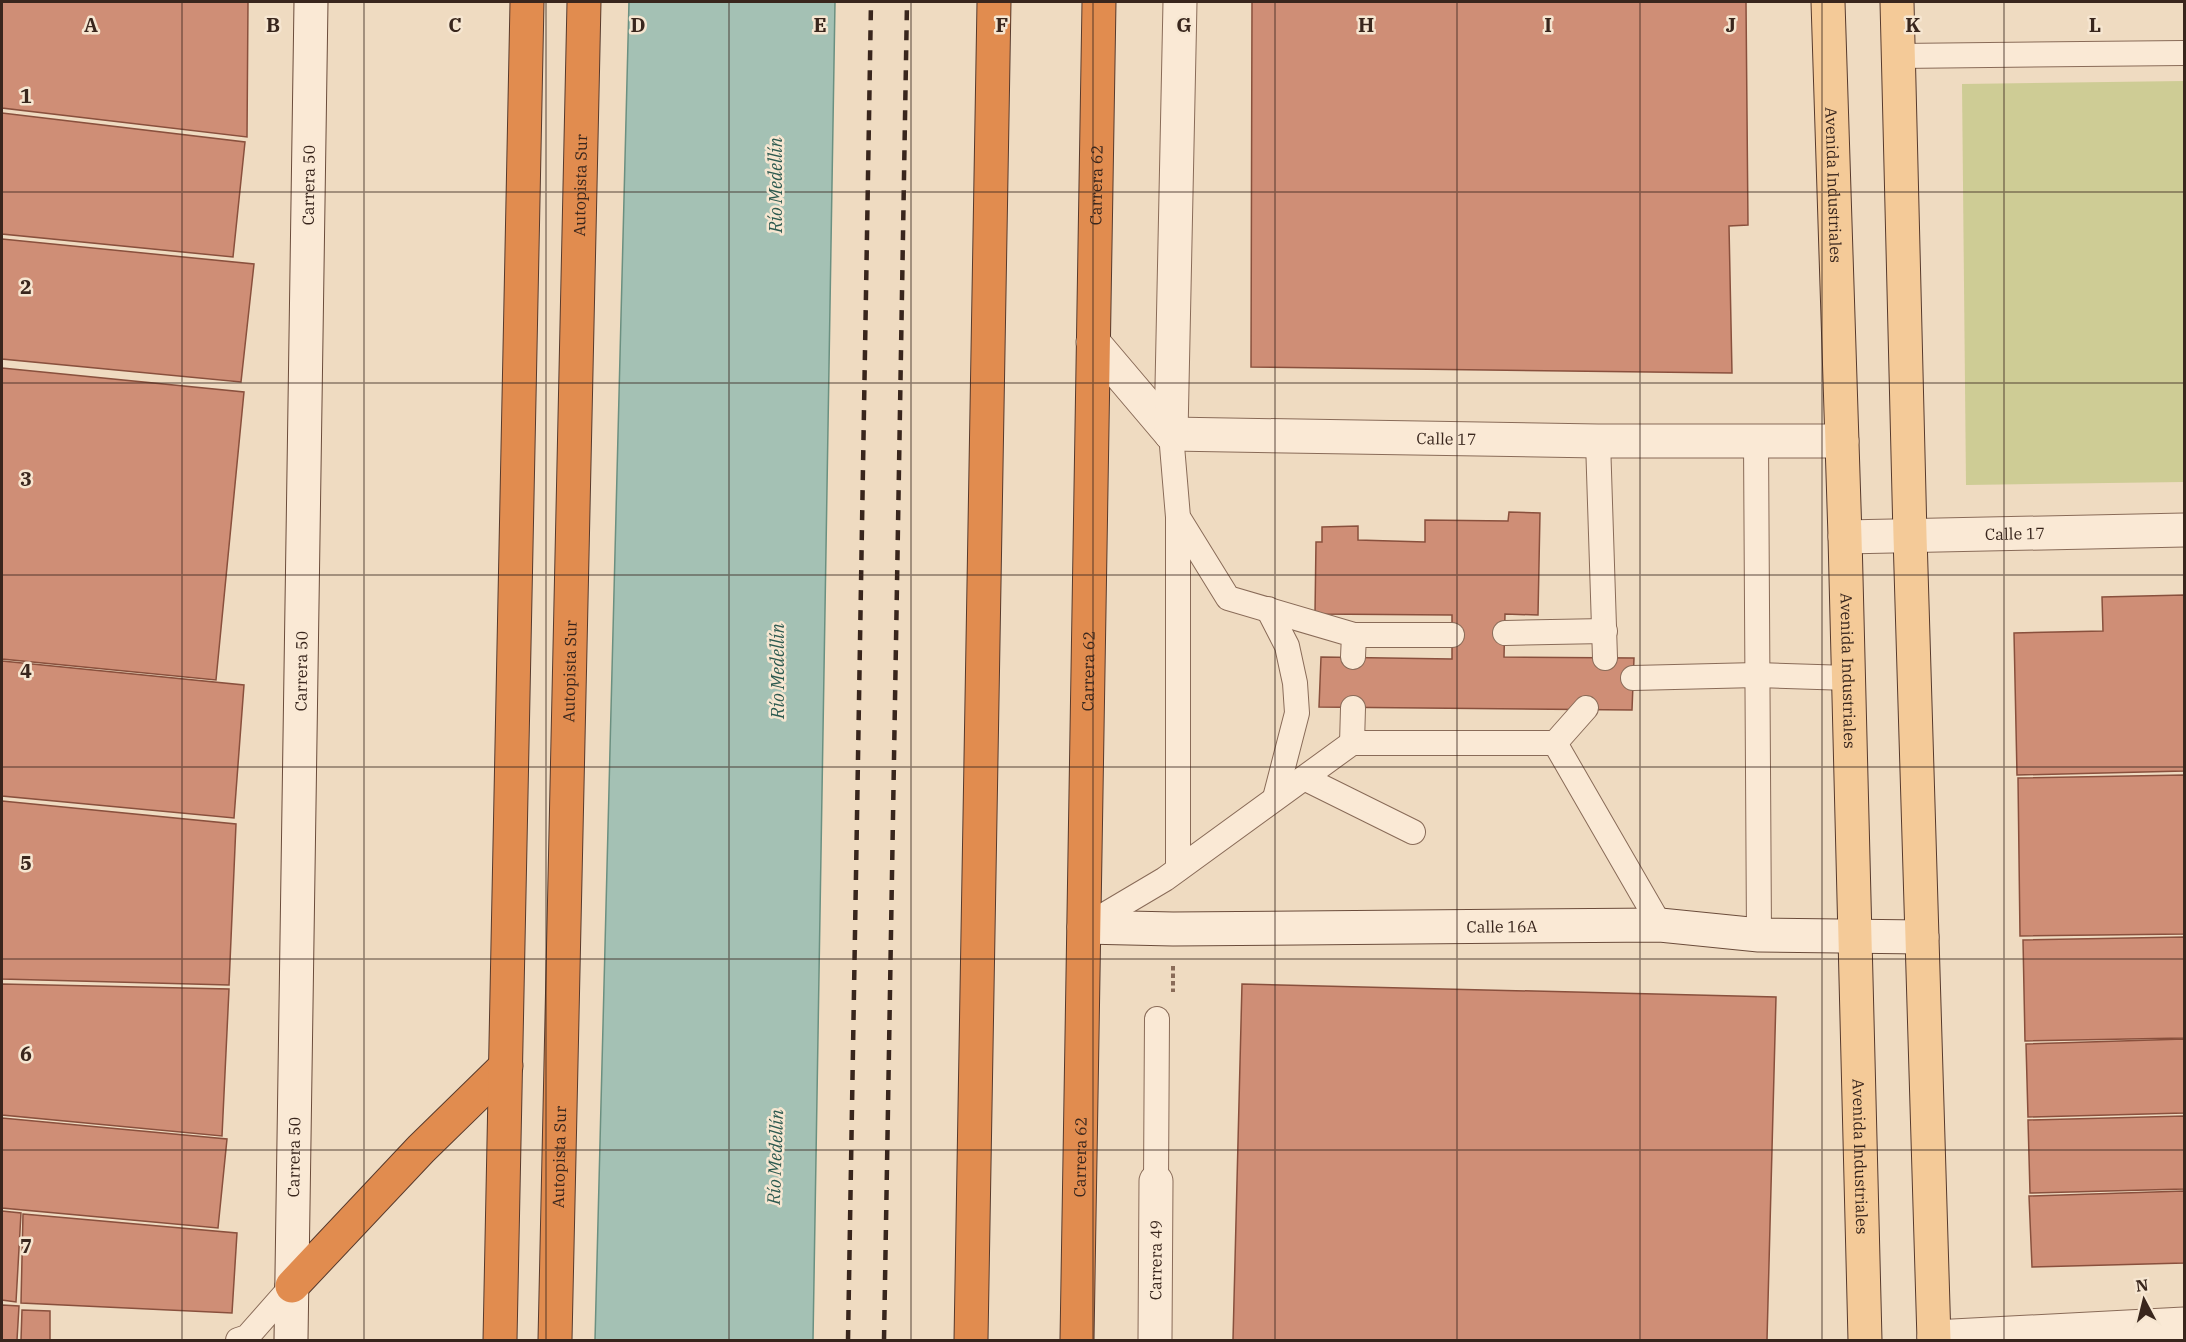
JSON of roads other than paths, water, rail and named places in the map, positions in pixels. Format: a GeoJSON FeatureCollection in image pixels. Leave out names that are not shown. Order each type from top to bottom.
{"type":"FeatureCollection","features":[{"type":"Feature","properties":{"kind":"highway"},"geometry":{"type":"LineString","coordinates":[[500,1341],[527,2]]}},
{"type":"Feature","properties":{"kind":"highway","name":"Autopista Sur"},"geometry":{"type":"LineString","coordinates":[[555,1341],[584,2]]}},
{"type":"Feature","properties":{"kind":"highway"},"geometry":{"type":"LineString","coordinates":[[972,1341],[994,2]]}},
{"type":"Feature","properties":{"kind":"highway","name":"Carrera 62"},"geometry":{"type":"LineString","coordinates":[[1077,1341],[1099,2]]}},
{"type":"Feature","properties":{"kind":"highway"},"geometry":{"type":"LineString","coordinates":[[292,1286],[421,1149],[506,1066]]}},
{"type":"Feature","properties":{"kind":"main road","name":"Avenida Industriales"},"geometry":{"type":"LineString","coordinates":[[1827,2],[1845,537],[1865,1341]]}},
{"type":"Feature","properties":{"kind":"main road"},"geometry":{"type":"LineString","coordinates":[[1897,2],[1934,1339]]}},
{"type":"Feature","properties":{"kind":"street","name":"Carrera 50"},"geometry":{"type":"LineString","coordinates":[[291,1341],[311,2]]}},
{"type":"Feature","properties":{"kind":"street"},"geometry":{"type":"LineString","coordinates":[[1171,434],[1180,2]]}},
{"type":"Feature","properties":{"kind":"street"},"geometry":{"type":"LineString","coordinates":[[1094,342],[1171,434]]}},
{"type":"Feature","properties":{"kind":"street","name":"Calle 17"},"geometry":{"type":"LineString","coordinates":[[1171,434],[1598,441],[1842,441]]}},
{"type":"Feature","properties":{"kind":"street","name":"Calle 17"},"geometry":{"type":"LineString","coordinates":[[1845,537],[2184,530]]}},
{"type":"Feature","properties":{"kind":"street","name":"Calle 16A"},"geometry":{"type":"LineString","coordinates":[[1084,927],[1660,925],[1759,935],[1856,938],[1922,937]]}},
{"type":"Feature","properties":{"kind":"street","name":"Carrera 49"},"geometry":{"type":"LineString","coordinates":[[1155,1341],[1156,1181]]}},
{"type":"Feature","properties":{"kind":"street"},"geometry":{"type":"LineString","coordinates":[[1934,1339],[2184,1324]]}},
{"type":"Feature","properties":{"kind":"lane"},"geometry":{"type":"LineString","coordinates":[[1899,56],[2184,52]]}},
{"type":"Feature","properties":{"kind":"lane"},"geometry":{"type":"LineString","coordinates":[[1171,434],[1178,517],[1178,869]]}},
{"type":"Feature","properties":{"kind":"lane"},"geometry":{"type":"LineString","coordinates":[[1598,441],[1605,658]]}},
{"type":"Feature","properties":{"kind":"lane"},"geometry":{"type":"LineString","coordinates":[[1756,441],[1759,935]]}},
{"type":"Feature","properties":{"kind":"lane"},"geometry":{"type":"LineString","coordinates":[[1178,517],[1228,598],[1268,609],[1354,646],[1452,635]]}},
{"type":"Feature","properties":{"kind":"lane"},"geometry":{"type":"LineString","coordinates":[[1268,609],[1287,646],[1295,683],[1297,713],[1275,798]]}},
{"type":"Feature","properties":{"kind":"lane"},"geometry":{"type":"LineString","coordinates":[[1505,633],[1605,631]]}},
{"type":"Feature","properties":{"kind":"lane"},"geometry":{"type":"LineString","coordinates":[[1633,678],[1757,675],[1849,678]]}},
{"type":"Feature","properties":{"kind":"lane"},"geometry":{"type":"LineString","coordinates":[[1352,743],[1353,708]]}},
{"type":"Feature","properties":{"kind":"lane"},"geometry":{"type":"LineString","coordinates":[[1084,927],[1178,869],[1352,743],[1555,743],[1586,708]]}},
{"type":"Feature","properties":{"kind":"lane"},"geometry":{"type":"LineString","coordinates":[[1555,743],[1660,925]]}},
{"type":"Feature","properties":{"kind":"lane"},"geometry":{"type":"LineString","coordinates":[[1304,778],[1413,832]]}},
{"type":"Feature","properties":{"kind":"lane"},"geometry":{"type":"LineString","coordinates":[[1156,1181],[1157,1019]]}},
{"type":"Feature","properties":{"kind":"lane"},"geometry":{"type":"LineString","coordinates":[[238,1341],[247,1337],[292,1286]]}},
{"type":"Feature","properties":{"kind":"water","name":"Río Medellín"},"geometry":{"type":"Polygon","coordinates":[[[629,2],[835,2],[813,1340],[595,1340],[629,2]]]}},
{"type":"Feature","properties":{"kind":"railway"},"geometry":{"type":"LineString","coordinates":[[848,1340],[871,2]]}},
{"type":"Feature","properties":{"kind":"railway"},"geometry":{"type":"LineString","coordinates":[[884,1340],[907,2]]}}]}
